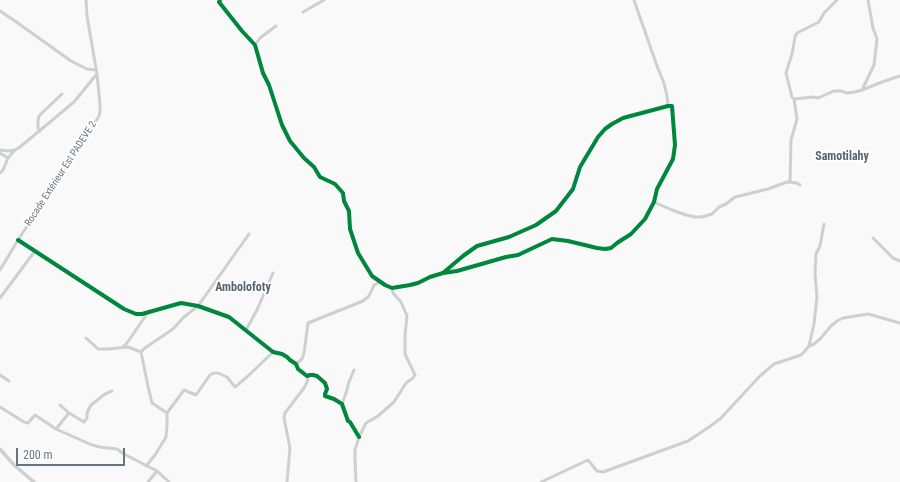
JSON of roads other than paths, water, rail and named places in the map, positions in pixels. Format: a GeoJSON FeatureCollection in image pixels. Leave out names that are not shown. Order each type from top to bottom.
{"type":"FeatureCollection","features":[{"type":"Feature","properties":{"kind":"street","name":"Rocade Extérieur Est PADEVE 2"},"geometry":{"type":"LineString","coordinates":[[0,270],[99,116],[100,104],[97,74],[87,16],[86,0]]}},
{"type":"Feature","properties":{"kind":"street"},"geometry":{"type":"LineString","coordinates":[[220,0],[219,2],[255,45],[263,73],[282,125],[290,141],[304,158],[314,167],[320,177],[335,184],[343,193],[344,201],[349,211],[350,229],[358,253],[372,276],[392,288],[410,286],[443,273],[457,271],[518,255],[552,239],[597,248],[611,248],[631,234],[645,219],[654,202],[657,189],[673,159],[675,145],[672,106],[623,118],[612,124],[598,137],[580,167],[573,189],[556,211],[536,225],[509,237],[477,246],[443,273]]}},
{"type":"Feature","properties":{"kind":"street"},"geometry":{"type":"LineString","coordinates":[[303,12],[324,0]]}},
{"type":"Feature","properties":{"kind":"street"},"geometry":{"type":"LineString","coordinates":[[634,0],[664,83],[668,106]]}},
{"type":"Feature","properties":{"kind":"street"},"geometry":{"type":"LineString","coordinates":[[790,182],[791,140],[797,119],[794,99],[792,97],[786,73],[792,54],[796,33],[819,22],[837,0]]}},
{"type":"Feature","properties":{"kind":"street"},"geometry":{"type":"LineString","coordinates":[[862,90],[874,65],[877,39],[873,28],[868,0]]}},
{"type":"Feature","properties":{"kind":"street"},"geometry":{"type":"LineString","coordinates":[[0,11],[15,20],[71,61],[88,69],[96,70]]}},
{"type":"Feature","properties":{"kind":"street"},"geometry":{"type":"LineString","coordinates":[[255,45],[260,38],[276,26]]}},
{"type":"Feature","properties":{"kind":"street"},"geometry":{"type":"LineString","coordinates":[[0,173],[3,170],[8,158],[15,150],[74,102],[97,74]]}},
{"type":"Feature","properties":{"kind":"street"},"geometry":{"type":"LineString","coordinates":[[794,99],[813,97],[818,98],[834,91],[847,93],[855,92],[900,76]]}},
{"type":"Feature","properties":{"kind":"street"},"geometry":{"type":"LineString","coordinates":[[40,131],[38,128],[39,116],[62,94]]}},
{"type":"Feature","properties":{"kind":"street"},"geometry":{"type":"LineString","coordinates":[[0,150],[15,150]]}},
{"type":"Feature","properties":{"kind":"street"},"geometry":{"type":"LineString","coordinates":[[0,153],[8,158]]}},
{"type":"Feature","properties":{"kind":"street"},"geometry":{"type":"LineString","coordinates":[[654,202],[686,215],[702,217],[712,214],[719,207],[726,204],[736,196],[762,191],[782,183],[797,183],[800,186]]}},
{"type":"Feature","properties":{"kind":"street"},"geometry":{"type":"LineString","coordinates":[[809,346],[814,324],[817,297],[816,254],[820,246],[824,224]]}},
{"type":"Feature","properties":{"kind":"street"},"geometry":{"type":"LineString","coordinates":[[141,352],[173,329],[184,317],[198,306],[249,234]]}},
{"type":"Feature","properties":{"kind":"street"},"geometry":{"type":"LineString","coordinates":[[873,238],[893,258],[900,261]]}},
{"type":"Feature","properties":{"kind":"street"},"geometry":{"type":"LineString","coordinates":[[18,240],[124,309],[136,314],[142,314],[181,303],[198,306],[229,317],[273,352],[287,357],[307,376],[317,376],[325,383],[325,396],[342,404],[348,420],[359,437]]}},
{"type":"Feature","properties":{"kind":"street"},"geometry":{"type":"LineString","coordinates":[[0,298],[35,251]]}},
{"type":"Feature","properties":{"kind":"street"},"geometry":{"type":"LineString","coordinates":[[246,330],[257,310],[273,273]]}},
{"type":"Feature","properties":{"kind":"street"},"geometry":{"type":"LineString","coordinates":[[296,364],[302,358],[304,353],[308,323],[363,301],[369,296],[374,285],[380,282]]}},
{"type":"Feature","properties":{"kind":"street"},"geometry":{"type":"LineString","coordinates":[[356,482],[355,450],[359,437],[366,424],[394,402],[406,383],[415,375],[405,354],[407,316],[401,302],[393,293],[392,288]]}},
{"type":"Feature","properties":{"kind":"street"},"geometry":{"type":"LineString","coordinates":[[123,347],[128,343],[150,311]]}},
{"type":"Feature","properties":{"kind":"street"},"geometry":{"type":"LineString","coordinates":[[541,482],[588,460],[597,471],[603,472],[688,441],[720,418],[760,376],[774,364],[801,355],[809,346],[820,339],[831,326],[843,318],[868,314],[900,323]]}},
{"type":"Feature","properties":{"kind":"street"},"geometry":{"type":"LineString","coordinates":[[86,338],[98,349],[128,347],[141,352]]}},
{"type":"Feature","properties":{"kind":"street"},"geometry":{"type":"LineString","coordinates":[[141,352],[152,402],[167,413]]}},
{"type":"Feature","properties":{"kind":"street"},"geometry":{"type":"LineString","coordinates":[[146,466],[166,437],[167,413],[184,390],[196,395],[210,375],[218,373],[226,377],[235,387],[273,352]]}},
{"type":"Feature","properties":{"kind":"street"},"geometry":{"type":"LineString","coordinates":[[342,404],[354,370]]}},
{"type":"Feature","properties":{"kind":"street"},"geometry":{"type":"LineString","coordinates":[[0,375],[9,381]]}},
{"type":"Feature","properties":{"kind":"street"},"geometry":{"type":"LineString","coordinates":[[287,482],[290,448],[284,418],[285,414],[304,388],[308,380],[307,376]]}},
{"type":"Feature","properties":{"kind":"street"},"geometry":{"type":"LineString","coordinates":[[60,405],[69,413],[84,422],[87,418],[87,413],[91,405],[105,394],[112,391]]}},
{"type":"Feature","properties":{"kind":"street"},"geometry":{"type":"LineString","coordinates":[[0,407],[24,422],[28,423],[35,415],[56,429],[92,445],[117,449],[157,471],[169,482]]}},
{"type":"Feature","properties":{"kind":"street"},"geometry":{"type":"LineString","coordinates":[[56,429],[69,413]]}},
{"type":"Feature","properties":{"kind":"street"},"geometry":{"type":"LineString","coordinates":[[0,449],[14,465],[34,482]]}},
{"type":"Feature","properties":{"kind":"street"},"geometry":{"type":"LineString","coordinates":[[148,482],[157,471]]}},
{"type":"Feature","properties":{"kind":"district","name":"Samotilahy"},"geometry":{"type":"Point","coordinates":[842,157]}},
{"type":"Feature","properties":{"kind":"district","name":"Ambolofoty"},"geometry":{"type":"Point","coordinates":[243,288]}}]}
